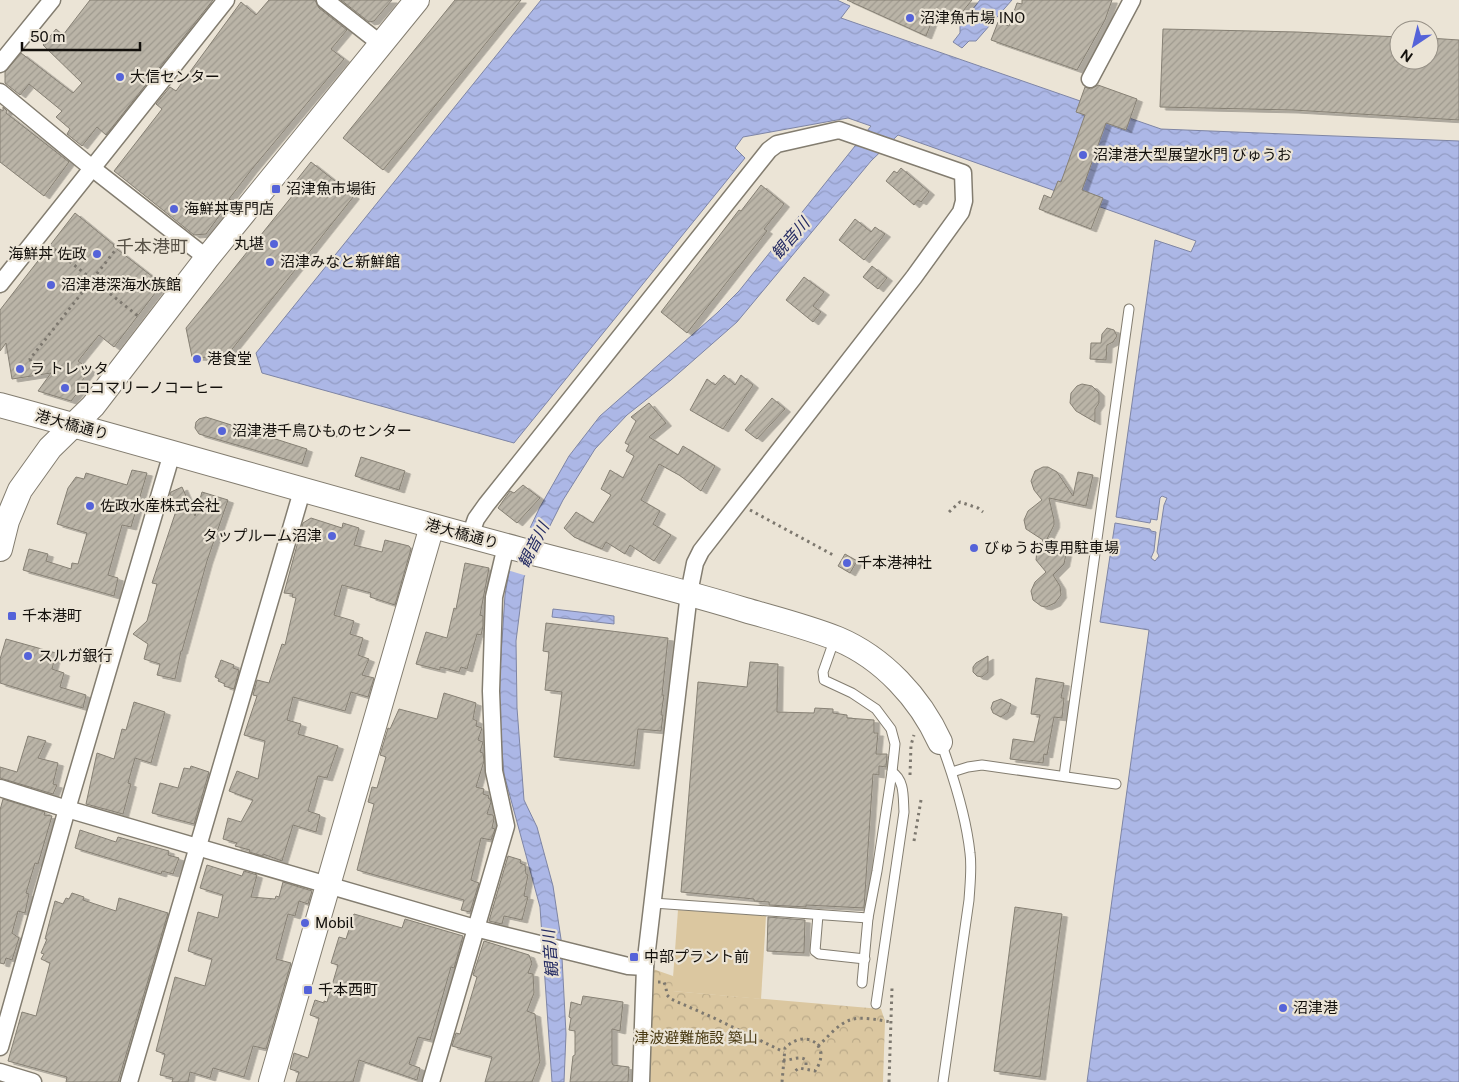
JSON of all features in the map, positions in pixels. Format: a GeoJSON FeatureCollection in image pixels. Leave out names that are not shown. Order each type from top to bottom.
{"type":"FeatureCollection","features":[{"type":"Feature","properties":{"kind":"street"},"geometry":{"type":"LineString","coordinates":[[0,64],[52,0]]}},
{"type":"Feature","properties":{"kind":"street"},"geometry":{"type":"LineString","coordinates":[[0,284],[226,0]]}},
{"type":"Feature","properties":{"kind":"street"},"geometry":{"type":"LineString","coordinates":[[324,0],[380,44]]}},
{"type":"Feature","properties":{"kind":"street"},"geometry":{"type":"LineString","coordinates":[[0,549],[10,513],[20,490],[50,448],[92,406],[207,258],[417,0]]}},
{"type":"Feature","properties":{"kind":"street"},"geometry":{"type":"LineString","coordinates":[[1090,79],[1132,0]]}},
{"type":"Feature","properties":{"kind":"street"},"geometry":{"type":"LineString","coordinates":[[0,92],[92,168],[207,258]]}},
{"type":"Feature","properties":{"kind":"street"},"geometry":{"type":"LineString","coordinates":[[470,536],[476,518],[769,150],[777,144],[839,130],[963,173],[964,201],[961,212],[914,277],[701,551],[695,562],[689,593],[645,974],[641,1082]]}},
{"type":"Feature","properties":{"kind":"street","name":"港大橋通り"},"geometry":{"type":"LineString","coordinates":[[0,406],[74,425],[302,491],[689,593],[789,622],[835,638],[876,661],[893,676],[918,704],[940,742]]}},
{"type":"Feature","properties":{"kind":"street"},"geometry":{"type":"LineString","coordinates":[[0,1047],[67,809],[172,453]]}},
{"type":"Feature","properties":{"kind":"street"},"geometry":{"type":"LineString","coordinates":[[129,1082],[302,491]]}},
{"type":"Feature","properties":{"kind":"street"},"geometry":{"type":"LineString","coordinates":[[271,1082],[432,526]]}},
{"type":"Feature","properties":{"kind":"street"},"geometry":{"type":"LineString","coordinates":[[431,1082],[506,826],[494,771],[491,690],[494,597],[521,550]]}},
{"type":"Feature","properties":{"kind":"street"},"geometry":{"type":"LineString","coordinates":[[0,788],[475,928],[628,966],[645,974]]}},
{"type":"Feature","properties":{"kind":"street"},"geometry":{"type":"LineString","coordinates":[[0,1072],[32,1082]]}},
{"type":"Feature","properties":{"kind":"lane"},"geometry":{"type":"LineString","coordinates":[[1064,776],[1128,309]]}},
{"type":"Feature","properties":{"kind":"lane"},"geometry":{"type":"LineString","coordinates":[[835,638],[823,672],[824,680],[876,708],[891,729],[895,744],[877,871],[868,918],[862,982]]}},
{"type":"Feature","properties":{"kind":"lane"},"geometry":{"type":"LineString","coordinates":[[940,742],[952,772],[967,831],[971,873],[944,1082]]}},
{"type":"Feature","properties":{"kind":"lane"},"geometry":{"type":"LineString","coordinates":[[952,772],[968,766],[982,765],[1116,784]]}},
{"type":"Feature","properties":{"kind":"lane"},"geometry":{"type":"LineString","coordinates":[[876,1004],[904,812],[902,785],[898,776],[892,772]]}},
{"type":"Feature","properties":{"kind":"lane"},"geometry":{"type":"LineString","coordinates":[[653,903],[868,918]]}},
{"type":"Feature","properties":{"kind":"lane"},"geometry":{"type":"LineString","coordinates":[[818,915],[815,951],[819,954],[865,959]]}},
{"type":"Feature","properties":{"kind":"path"},"geometry":{"type":"LineString","coordinates":[[38,236],[152,327]]}},
{"type":"Feature","properties":{"kind":"path"},"geometry":{"type":"LineString","coordinates":[[36,373],[30,359],[117,248]]}},
{"type":"Feature","properties":{"kind":"path"},"geometry":{"type":"LineString","coordinates":[[318,426],[339,437]]}},
{"type":"Feature","properties":{"kind":"path"},"geometry":{"type":"LineString","coordinates":[[949,512],[960,502],[978,508],[983,512]]}},
{"type":"Feature","properties":{"kind":"path"},"geometry":{"type":"LineString","coordinates":[[738,504],[835,556]]}},
{"type":"Feature","properties":{"kind":"path"},"geometry":{"type":"LineString","coordinates":[[910,776],[911,745],[914,735]]}},
{"type":"Feature","properties":{"kind":"path"},"geometry":{"type":"LineString","coordinates":[[913,846],[921,800]]}},
{"type":"Feature","properties":{"kind":"path"},"geometry":{"type":"LineString","coordinates":[[916,802],[919,809]]}},
{"type":"Feature","properties":{"kind":"path"},"geometry":{"type":"LineString","coordinates":[[645,974],[664,982],[667,995],[671,999],[784,1052]]}},
{"type":"Feature","properties":{"kind":"path"},"geometry":{"type":"LineString","coordinates":[[889,1082],[892,985]]}},
{"type":"Feature","properties":{"kind":"path"},"geometry":{"type":"LineString","coordinates":[[818,1046],[850,1020],[891,1022]]}},
{"type":"Feature","properties":{"kind":"path"},"geometry":{"type":"LineString","coordinates":[[782,1082],[784,1052],[789,1044],[796,1039],[813,1040],[821,1052],[821,1060],[815,1071],[799,1068],[795,1070],[798,1072]]}},
{"type":"Feature","properties":{"kind":"path"},"geometry":{"type":"LineString","coordinates":[[783,1060],[789,1061],[800,1057],[804,1058],[806,1060],[806,1069]]}},
{"type":"Feature","properties":{"kind":"green space"},"geometry":{"type":"Polygon","coordinates":[[[678,910],[766,916],[761,999],[672,991],[678,910]]]}},
{"type":"Feature","properties":{"kind":"green space","name":"津波避難施設 築山"},"geometry":{"type":"Polygon","coordinates":[[[653,969],[673,976],[673,991],[881,1009],[885,1021],[883,1082],[648,1082],[653,969]]]}},
{"type":"Feature","properties":{"kind":"water","name":"観音川"},"geometry":{"type":"Polygon","coordinates":[[[541,0],[837,0],[850,6],[841,18],[1161,129],[1459,141],[1459,1082],[1087,1082],[1149,630],[1100,622],[1115,523],[1150,529],[1156,532],[1154,551],[1151,558],[1155,561],[1159,556],[1157,552],[1164,505],[1167,498],[1162,496],[1160,498],[1157,520],[1151,519],[1150,523],[1116,517],[1155,240],[1191,252],[1196,241],[898,135],[871,161],[737,322],[671,380],[627,415],[595,449],[563,500],[524,577],[516,641],[517,708],[524,800],[537,827],[553,886],[561,939],[566,1034],[564,1082],[552,1082],[540,907],[504,774],[498,702],[505,595],[509,572],[540,507],[569,456],[600,416],[717,313],[739,291],[871,126],[848,118],[743,137],[735,148],[745,158],[514,443],[262,373],[256,353],[541,0]]]}},
{"type":"Feature","properties":{"kind":"water"},"geometry":{"type":"Polygon","coordinates":[[[980,0],[1012,0],[976,41],[969,41],[962,48],[953,42],[960,33],[960,25],[980,0]]]}},
{"type":"Feature","properties":{"kind":"water"},"geometry":{"type":"Polygon","coordinates":[[[553,609],[614,616],[614,624],[552,617],[553,609]]]}},
{"type":"Feature","properties":{"kind":"pier"},"geometry":{"type":"Polygon","coordinates":[[[528,527],[549,533],[527,576],[507,570],[528,527]]]}},
{"type":"Feature","properties":{"kind":"building"},"geometry":{"type":"Polygon","coordinates":[[[90,0],[213,0],[106,135],[97,127],[82,146],[67,134],[70,129],[56,117],[62,111],[29,84],[20,95],[5,83],[5,72],[21,53],[73,93],[82,83],[43,45],[56,29],[63,35],[90,0]]]}},
{"type":"Feature","properties":{"kind":"building"},"geometry":{"type":"Polygon","coordinates":[[[269,0],[315,0],[319,8],[347,30],[331,49],[344,59],[252,169],[206,234],[194,235],[114,171],[162,109],[156,104],[170,87],[176,91],[241,2],[256,15],[269,0]]]}},
{"type":"Feature","properties":{"kind":"building"},"geometry":{"type":"Polygon","coordinates":[[[341,0],[392,0],[374,21],[369,22],[341,0]]]}},
{"type":"Feature","properties":{"kind":"building"},"geometry":{"type":"Polygon","coordinates":[[[455,0],[521,0],[383,170],[343,138],[455,0]]]}},
{"type":"Feature","properties":{"kind":"building","name":"沼津魚市場 INO"},"geometry":{"type":"Polygon","coordinates":[[[847,0],[972,0],[954,22],[937,8],[926,36],[847,0]]]}},
{"type":"Feature","properties":{"kind":"building"},"geometry":{"type":"Polygon","coordinates":[[[1022,0],[1112,0],[1105,20],[1077,70],[991,40],[998,22],[1009,26],[1017,3],[1022,4],[1022,0]]]}},
{"type":"Feature","properties":{"kind":"building"},"geometry":{"type":"Polygon","coordinates":[[[1163,29],[1389,37],[1389,70],[1439,70],[1439,39],[1459,40],[1459,120],[1293,110],[1160,107],[1163,29]]]}},
{"type":"Feature","properties":{"kind":"building","name":"沼津港大型展望水門 びゅうお"},"geometry":{"type":"Polygon","coordinates":[[[1098,85],[1137,99],[1126,130],[1106,123],[1082,190],[1103,198],[1091,229],[1039,209],[1044,195],[1051,198],[1058,181],[1061,182],[1085,115],[1076,112],[1085,87],[1091,89],[1098,85]]]}},
{"type":"Feature","properties":{"kind":"building"},"geometry":{"type":"Polygon","coordinates":[[[3,107],[7,111],[6,113],[69,162],[44,196],[0,162],[0,109],[3,111],[3,107]]]}},
{"type":"Feature","properties":{"kind":"building","name":"沼津みなと新鮮館"},"geometry":{"type":"Polygon","coordinates":[[[311,162],[354,196],[225,358],[192,357],[186,328],[293,195],[288,191],[311,162]]]}},
{"type":"Feature","properties":{"kind":"building"},"geometry":{"type":"Polygon","coordinates":[[[901,168],[929,192],[921,202],[918,200],[914,205],[886,181],[894,171],[897,173],[901,168]]]}},
{"type":"Feature","properties":{"kind":"building"},"geometry":{"type":"Polygon","coordinates":[[[761,185],[784,204],[764,229],[767,231],[687,333],[661,312],[739,210],[741,211],[761,185]]]}},
{"type":"Feature","properties":{"kind":"building"},"geometry":{"type":"Polygon","coordinates":[[[75,213],[113,246],[162,284],[114,347],[99,335],[78,361],[90,370],[76,389],[79,391],[71,401],[38,391],[51,373],[12,379],[6,343],[0,351],[0,310],[75,213]]]}},
{"type":"Feature","properties":{"kind":"building"},"geometry":{"type":"Polygon","coordinates":[[[855,219],[871,232],[875,227],[885,234],[864,260],[839,240],[855,219]]]}},
{"type":"Feature","properties":{"kind":"building"},"geometry":{"type":"Polygon","coordinates":[[[872,266],[887,278],[878,289],[863,277],[872,266]]]}},
{"type":"Feature","properties":{"kind":"building"},"geometry":{"type":"Polygon","coordinates":[[[804,277],[824,292],[813,306],[821,312],[813,322],[786,300],[804,277]]]}},
{"type":"Feature","properties":{"kind":"building"},"geometry":{"type":"Polygon","coordinates":[[[1107,328],[1114,330],[1117,336],[1113,342],[1107,345],[1106,360],[1090,359],[1091,343],[1101,343],[1102,334],[1107,328]]]}},
{"type":"Feature","properties":{"kind":"building"},"geometry":{"type":"Polygon","coordinates":[[[724,375],[735,385],[741,375],[753,385],[723,429],[690,410],[707,379],[715,385],[724,375]]]}},
{"type":"Feature","properties":{"kind":"building"},"geometry":{"type":"Polygon","coordinates":[[[1082,384],[1092,386],[1099,393],[1099,403],[1095,409],[1095,422],[1076,411],[1070,403],[1071,393],[1077,386],[1082,384]]]}},
{"type":"Feature","properties":{"kind":"building"},"geometry":{"type":"Polygon","coordinates":[[[772,398],[785,409],[757,439],[745,430],[772,398]]]}},
{"type":"Feature","properties":{"kind":"building"},"geometry":{"type":"Polygon","coordinates":[[[649,403],[666,423],[649,437],[678,455],[683,446],[715,466],[701,491],[679,475],[659,464],[641,500],[660,511],[653,524],[671,535],[654,561],[630,545],[625,554],[606,542],[602,549],[574,537],[564,528],[576,512],[593,523],[611,495],[601,489],[610,470],[623,478],[634,456],[626,451],[629,445],[625,443],[636,421],[631,417],[649,403]]]}},
{"type":"Feature","properties":{"kind":"building"},"geometry":{"type":"Polygon","coordinates":[[[206,417],[307,449],[302,464],[199,434],[195,428],[196,422],[206,417]]]}},
{"type":"Feature","properties":{"kind":"building"},"geometry":{"type":"Polygon","coordinates":[[[361,457],[405,471],[399,490],[355,476],[361,457]]]}},
{"type":"Feature","properties":{"kind":"building"},"geometry":{"type":"Polygon","coordinates":[[[1048,467],[1057,472],[1073,496],[1078,472],[1093,475],[1086,506],[1049,498],[1054,525],[1047,539],[1062,546],[1066,554],[1064,564],[1053,575],[1060,586],[1061,595],[1055,603],[1046,607],[1033,600],[1031,591],[1035,582],[1046,572],[1036,560],[1037,550],[1043,540],[1026,529],[1024,520],[1028,511],[1042,500],[1034,490],[1031,481],[1035,471],[1048,467]]]}},
{"type":"Feature","properties":{"kind":"building"},"geometry":{"type":"Polygon","coordinates":[[[132,470],[147,473],[131,527],[122,525],[108,575],[118,578],[114,596],[23,570],[29,549],[48,554],[46,561],[71,569],[72,563],[78,564],[87,533],[57,524],[68,488],[76,477],[84,479],[86,473],[127,485],[132,470]]]}},
{"type":"Feature","properties":{"kind":"building"},"geometry":{"type":"Polygon","coordinates":[[[523,485],[540,498],[517,523],[498,508],[510,491],[514,493],[523,485]]]}},
{"type":"Feature","properties":{"kind":"building"},"geometry":{"type":"Polygon","coordinates":[[[182,487],[195,516],[202,492],[228,500],[207,561],[181,651],[175,679],[157,675],[160,664],[144,659],[148,644],[133,634],[147,621],[157,584],[152,583],[177,508],[170,494],[182,487]]]}},
{"type":"Feature","properties":{"kind":"building"},"geometry":{"type":"Polygon","coordinates":[[[311,518],[342,528],[343,523],[359,528],[354,545],[382,552],[385,540],[409,546],[411,549],[395,605],[370,597],[371,593],[342,585],[334,615],[354,621],[350,634],[363,638],[358,655],[369,659],[362,675],[374,678],[368,697],[351,692],[345,711],[293,697],[287,720],[301,724],[298,734],[338,746],[327,778],[318,776],[308,811],[320,815],[316,832],[293,825],[282,861],[263,854],[263,856],[249,852],[250,850],[235,846],[237,843],[223,839],[228,818],[241,822],[253,800],[229,791],[237,771],[258,779],[265,741],[244,735],[257,696],[253,695],[257,680],[269,683],[282,644],[285,645],[296,598],[292,597],[293,594],[284,593],[303,523],[311,518]]]}},
{"type":"Feature","properties":{"kind":"building","name":"千本港神社"},"geometry":{"type":"Polygon","coordinates":[[[845,554],[857,561],[850,573],[838,566],[845,554]]]}},
{"type":"Feature","properties":{"kind":"building"},"geometry":{"type":"Polygon","coordinates":[[[465,563],[489,568],[480,615],[483,616],[483,626],[481,635],[477,634],[467,669],[461,667],[459,672],[440,667],[440,670],[416,664],[426,632],[447,638],[454,608],[456,609],[465,563]]]}},
{"type":"Feature","properties":{"kind":"building"},"geometry":{"type":"Polygon","coordinates":[[[546,623],[668,638],[662,695],[664,695],[661,731],[638,729],[634,766],[554,757],[562,692],[545,690],[549,652],[543,651],[546,623]]]}},
{"type":"Feature","properties":{"kind":"building"},"geometry":{"type":"Polygon","coordinates":[[[6,639],[56,653],[52,669],[64,673],[60,687],[86,695],[83,708],[0,683],[0,659],[6,639]]]}},
{"type":"Feature","properties":{"kind":"building"},"geometry":{"type":"Polygon","coordinates":[[[988,656],[988,672],[982,677],[977,676],[973,672],[973,667],[988,656]]]}},
{"type":"Feature","properties":{"kind":"building"},"geometry":{"type":"Polygon","coordinates":[[[221,660],[234,665],[233,668],[239,670],[234,689],[224,686],[225,684],[218,681],[219,679],[215,677],[221,660]]]}},
{"type":"Feature","properties":{"kind":"building"},"geometry":{"type":"Polygon","coordinates":[[[750,662],[778,664],[777,712],[814,713],[815,708],[833,709],[833,713],[847,715],[847,718],[874,720],[874,733],[878,733],[876,754],[887,754],[887,756],[886,767],[879,766],[879,775],[873,774],[864,908],[769,905],[769,902],[754,901],[754,899],[681,892],[698,682],[747,687],[750,662]]]}},
{"type":"Feature","properties":{"kind":"building"},"geometry":{"type":"Polygon","coordinates":[[[1036,678],[1064,683],[1061,698],[1064,698],[1062,718],[1054,717],[1047,755],[1044,754],[1043,763],[1010,759],[1013,739],[1034,742],[1040,715],[1031,714],[1036,678]]]}},
{"type":"Feature","properties":{"kind":"building"},"geometry":{"type":"Polygon","coordinates":[[[444,693],[476,703],[473,719],[477,721],[476,726],[482,728],[478,740],[483,742],[480,752],[483,753],[484,761],[476,787],[484,789],[483,794],[489,796],[488,798],[491,802],[487,814],[493,815],[494,819],[492,828],[495,829],[491,840],[481,838],[471,880],[479,883],[470,912],[461,910],[464,900],[357,870],[374,804],[368,802],[372,787],[377,788],[386,757],[380,755],[388,728],[390,729],[399,709],[437,719],[444,693]]]}},
{"type":"Feature","properties":{"kind":"building"},"geometry":{"type":"Polygon","coordinates":[[[1001,699],[1011,704],[1008,712],[1001,717],[993,713],[991,708],[993,702],[1001,699]]]}},
{"type":"Feature","properties":{"kind":"building"},"geometry":{"type":"Polygon","coordinates":[[[134,702],[165,712],[151,763],[135,758],[128,783],[131,784],[123,814],[86,804],[97,753],[114,759],[122,729],[126,730],[134,702]]]}},
{"type":"Feature","properties":{"kind":"building"},"geometry":{"type":"Polygon","coordinates":[[[28,736],[46,741],[38,758],[58,763],[53,784],[57,785],[53,794],[0,778],[0,767],[17,772],[28,736]]]}},
{"type":"Feature","properties":{"kind":"building"},"geometry":{"type":"Polygon","coordinates":[[[191,766],[209,772],[194,824],[152,813],[160,783],[178,788],[184,768],[190,769],[191,766]]]}},
{"type":"Feature","properties":{"kind":"building"},"geometry":{"type":"Polygon","coordinates":[[[3,799],[45,812],[44,815],[52,816],[38,864],[35,863],[26,893],[29,894],[25,913],[18,911],[12,933],[19,938],[12,960],[6,958],[4,964],[0,963],[0,810],[3,799]]]}},
{"type":"Feature","properties":{"kind":"building"},"geometry":{"type":"Polygon","coordinates":[[[80,830],[116,842],[118,837],[169,851],[168,855],[179,858],[173,874],[162,871],[161,874],[75,848],[80,830]]]}},
{"type":"Feature","properties":{"kind":"building"},"geometry":{"type":"Polygon","coordinates":[[[508,856],[521,860],[520,863],[525,865],[526,874],[528,875],[524,896],[528,897],[522,920],[504,916],[502,924],[489,921],[508,856]]]}},
{"type":"Feature","properties":{"kind":"building"},"geometry":{"type":"Polygon","coordinates":[[[207,865],[242,876],[244,871],[257,875],[251,897],[275,899],[276,896],[279,897],[283,882],[312,891],[308,904],[299,901],[295,916],[288,914],[276,959],[291,963],[266,1049],[253,1046],[244,1077],[213,1068],[210,1078],[190,1072],[188,1082],[172,1082],[173,1078],[160,1075],[165,1054],[156,1051],[175,977],[205,986],[212,959],[188,951],[198,912],[218,918],[223,895],[200,888],[207,865]]]}},
{"type":"Feature","properties":{"kind":"building"},"geometry":{"type":"Polygon","coordinates":[[[72,893],[84,897],[83,900],[116,911],[119,898],[168,913],[118,1082],[66,1082],[67,1077],[8,1061],[22,1012],[36,1016],[50,963],[41,959],[44,954],[41,953],[47,939],[45,939],[55,901],[63,904],[72,893]]]}},
{"type":"Feature","properties":{"kind":"building"},"geometry":{"type":"Polygon","coordinates":[[[1015,907],[1062,914],[1040,1077],[994,1071],[1015,907]]]}},
{"type":"Feature","properties":{"kind":"building"},"geometry":{"type":"Polygon","coordinates":[[[354,914],[402,928],[405,919],[463,936],[454,968],[451,967],[430,1040],[418,1037],[409,1064],[420,1068],[417,1080],[359,1060],[353,1082],[296,1082],[299,1072],[290,1069],[294,1053],[308,1058],[319,1018],[310,1015],[315,1000],[327,1002],[338,965],[331,963],[339,937],[346,939],[354,914]]]}},
{"type":"Feature","properties":{"kind":"building"},"geometry":{"type":"Polygon","coordinates":[[[768,917],[805,920],[804,953],[767,951],[768,917]]]}},
{"type":"Feature","properties":{"kind":"building"},"geometry":{"type":"Polygon","coordinates":[[[484,941],[529,955],[532,963],[528,973],[533,974],[534,993],[527,1011],[535,1014],[540,1061],[532,1082],[485,1082],[492,1057],[452,1046],[456,1033],[460,1034],[477,977],[473,975],[484,941]]]}},
{"type":"Feature","properties":{"kind":"building"},"geometry":{"type":"Polygon","coordinates":[[[583,996],[623,1002],[620,1031],[612,1029],[612,1063],[613,1065],[629,1067],[628,1082],[570,1082],[573,1056],[575,1055],[575,1031],[569,1030],[571,1002],[581,1005],[583,996]]]}},
{"type":"Feature","properties":{"kind":"place","name":"沼津魚市場 INO"},"geometry":{"type":"Point","coordinates":[910,18]}},
{"type":"Feature","properties":{"kind":"place","name":"大信センター"},"geometry":{"type":"Point","coordinates":[120,77]}},
{"type":"Feature","properties":{"kind":"place","name":"沼津港大型展望水門 びゅうお"},"geometry":{"type":"Point","coordinates":[1083,155]}},
{"type":"Feature","properties":{"kind":"place","name":"沼津魚市場街"},"geometry":{"type":"Point","coordinates":[276,189]}},
{"type":"Feature","properties":{"kind":"place","name":"海鮮丼専門店"},"geometry":{"type":"Point","coordinates":[174,209]}},
{"type":"Feature","properties":{"kind":"place","name":"丸堪"},"geometry":{"type":"Point","coordinates":[274,244]}},
{"type":"Feature","properties":{"kind":"place","name":"海鮮丼 佐政"},"geometry":{"type":"Point","coordinates":[97,254]}},
{"type":"Feature","properties":{"kind":"place","name":"沼津みなと新鮮館"},"geometry":{"type":"Point","coordinates":[270,262]}},
{"type":"Feature","properties":{"kind":"place","name":"沼津港深海水族館"},"geometry":{"type":"Point","coordinates":[51,285]}},
{"type":"Feature","properties":{"kind":"place","name":"港食堂"},"geometry":{"type":"Point","coordinates":[197,359]}},
{"type":"Feature","properties":{"kind":"place","name":"ラ トレッタ"},"geometry":{"type":"Point","coordinates":[20,369]}},
{"type":"Feature","properties":{"kind":"place","name":"ロコマリーノコーヒー"},"geometry":{"type":"Point","coordinates":[65,388]}},
{"type":"Feature","properties":{"kind":"place","name":"沼津港千鳥ひものセンター"},"geometry":{"type":"Point","coordinates":[222,431]}},
{"type":"Feature","properties":{"kind":"place","name":"佐政水産株式会社"},"geometry":{"type":"Point","coordinates":[90,506]}},
{"type":"Feature","properties":{"kind":"place","name":"タップルーム沼津"},"geometry":{"type":"Point","coordinates":[332,536]}},
{"type":"Feature","properties":{"kind":"place","name":"びゅうお専用駐車場"},"geometry":{"type":"Point","coordinates":[974,548]}},
{"type":"Feature","properties":{"kind":"place","name":"千本港神社"},"geometry":{"type":"Point","coordinates":[847,563]}},
{"type":"Feature","properties":{"kind":"place","name":"千本港町"},"geometry":{"type":"Point","coordinates":[12,616]}},
{"type":"Feature","properties":{"kind":"place","name":"スルガ銀行"},"geometry":{"type":"Point","coordinates":[28,656]}},
{"type":"Feature","properties":{"kind":"place","name":"Mobil"},"geometry":{"type":"Point","coordinates":[305,923]}},
{"type":"Feature","properties":{"kind":"place","name":"中部プラント前"},"geometry":{"type":"Point","coordinates":[634,957]}},
{"type":"Feature","properties":{"kind":"place","name":"千本西町"},"geometry":{"type":"Point","coordinates":[308,990]}},
{"type":"Feature","properties":{"kind":"place","name":"沼津港"},"geometry":{"type":"Point","coordinates":[1283,1008]}},
{"type":"Feature","properties":{"kind":"district","name":"千本港町"},"geometry":{"type":"Point","coordinates":[152,247]}}]}
